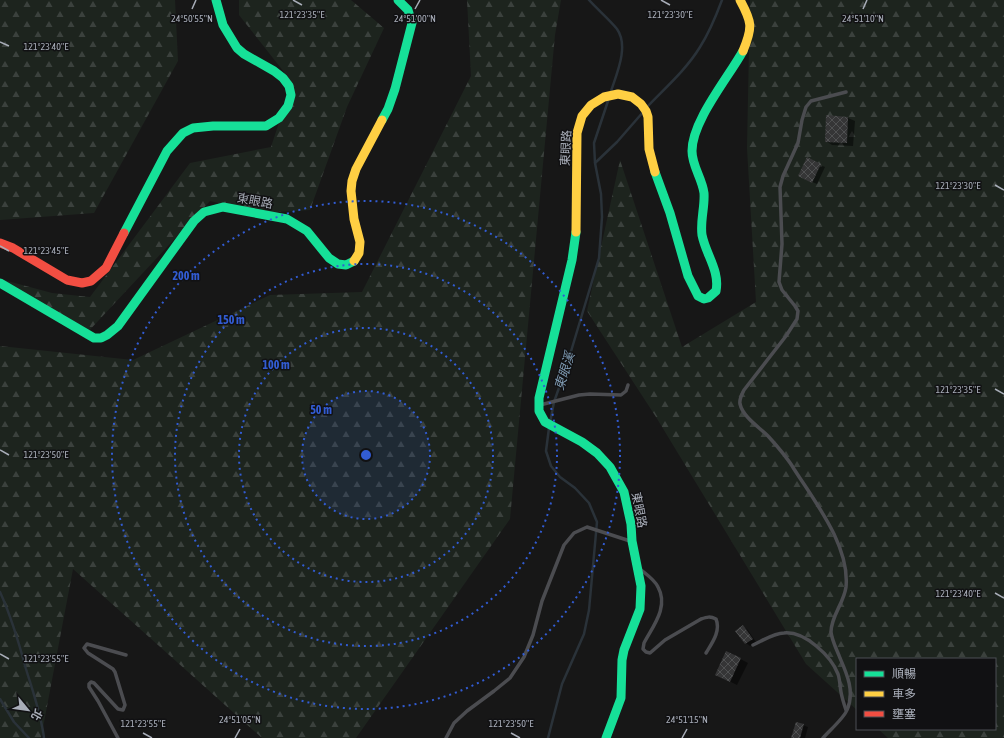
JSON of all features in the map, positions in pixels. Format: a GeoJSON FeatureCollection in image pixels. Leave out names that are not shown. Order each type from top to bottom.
{"type":"FeatureCollection","features":[{"type":"Feature","properties":{"kind":"street"},"geometry":{"type":"LineString","coordinates":[[0,243],[13,248],[67,280],[82,283],[91,281],[106,268],[167,151],[177,138],[197,127],[266,126],[276,122],[285,113],[290,102],[291,89],[285,78],[247,57],[237,48],[227,34],[217,8],[216,0]]}},
{"type":"Feature","properties":{"kind":"street","name":"東眼路"},"geometry":{"type":"LineString","coordinates":[[0,282],[94,338],[102,338],[109,336],[118,326],[194,221],[204,212],[212,209],[223,207],[287,220],[307,231],[329,258],[338,264],[346,265],[354,261],[359,253],[360,242],[354,218],[351,191],[352,181],[356,169],[388,108],[395,89],[412,23],[410,13],[406,6],[398,0]]}},
{"type":"Feature","properties":{"kind":"street","name":"東眼路"},"geometry":{"type":"LineString","coordinates":[[606,738],[621,698],[622,660],[624,650],[640,609],[641,586],[636,566],[631,524],[624,492],[610,467],[597,453],[582,442],[545,422],[541,417],[538,406],[573,254],[576,232],[576,151],[578,129],[583,114],[591,104],[602,97],[624,94],[632,97],[642,104],[647,113],[649,147],[652,160],[670,211],[679,250],[689,280],[701,298],[706,299],[712,297],[718,282],[703,241],[703,188],[692,155],[692,145],[700,122],[743,51],[750,31],[750,18],[740,0]]}},
{"type":"Feature","properties":{"kind":"lane"},"geometry":{"type":"LineString","coordinates":[[823,738],[847,711],[851,693],[848,676],[831,633],[832,620],[839,608],[845,592],[847,578],[843,557],[831,529],[793,466],[767,435],[746,415],[740,404],[740,397],[786,336],[796,319],[798,312],[782,290],[779,282],[782,244],[780,187],[783,176],[798,143],[806,107],[811,101],[846,92]]}},
{"type":"Feature","properties":{"kind":"lane"},"geometry":{"type":"LineString","coordinates":[[538,406],[579,395],[620,395],[626,391],[628,385]]}},
{"type":"Feature","properties":{"kind":"lane"},"geometry":{"type":"LineString","coordinates":[[446,738],[454,723],[467,711],[494,692],[510,678],[524,657],[533,635],[542,601],[564,545],[574,532],[587,527],[632,541]]}},
{"type":"Feature","properties":{"kind":"lane"},"geometry":{"type":"LineString","coordinates":[[636,566],[658,586],[662,598],[661,612],[644,643],[643,649],[650,653],[665,640],[700,619],[712,617],[716,620],[718,631],[706,653]]}},
{"type":"Feature","properties":{"kind":"lane"},"geometry":{"type":"LineString","coordinates":[[752,645],[784,633],[798,635],[814,644],[829,658],[838,675],[841,694],[847,711]]}},
{"type":"Feature","properties":{"kind":"lane"},"geometry":{"type":"LineString","coordinates":[[118,738],[98,700],[89,688],[89,684],[91,682],[94,683],[118,709],[123,710],[125,705],[116,675],[113,669],[88,653],[84,648],[87,644],[126,655]]}},
{"type":"Feature","properties":{"kind":"green space"},"geometry":{"type":"Polygon","coordinates":[[[0,0],[175,0],[178,61],[94,213],[0,220],[0,0]]]}},
{"type":"Feature","properties":{"kind":"green space"},"geometry":{"type":"Polygon","coordinates":[[[239,0],[351,0],[384,28],[347,107],[310,210],[261,213],[210,201],[85,335],[0,279],[52,293],[90,297],[190,163],[271,147],[289,92],[284,72],[239,15],[239,0]]]}},
{"type":"Feature","properties":{"kind":"green space"},"geometry":{"type":"Polygon","coordinates":[[[467,0],[561,0],[555,35],[510,519],[356,738],[262,738],[73,569],[41,738],[0,738],[0,346],[133,360],[270,295],[362,292],[471,76],[467,0]]]}},
{"type":"Feature","properties":{"kind":"green space"},"geometry":{"type":"Polygon","coordinates":[[[750,0],[1004,0],[1004,738],[888,738],[879,730],[996,730],[996,658],[856,658],[856,709],[806,664],[656,417],[587,311],[620,160],[682,347],[756,302],[747,148],[750,0]]]}},
{"type":"Feature","properties":{"kind":"building"},"geometry":{"type":"Polygon","coordinates":[[[826,115],[848,117],[847,143],[825,142],[826,115]]]}},
{"type":"Feature","properties":{"kind":"building"},"geometry":{"type":"Polygon","coordinates":[[[807,157],[821,164],[812,183],[798,176],[807,157]]]}},
{"type":"Feature","properties":{"kind":"building"},"geometry":{"type":"Polygon","coordinates":[[[743,625],[753,639],[745,644],[735,631],[743,625]]]}},
{"type":"Feature","properties":{"kind":"building"},"geometry":{"type":"Polygon","coordinates":[[[726,651],[741,658],[730,682],[715,675],[726,651]]]}},
{"type":"Feature","properties":{"kind":"building"},"geometry":{"type":"Polygon","coordinates":[[[796,722],[804,724],[800,738],[791,738],[796,722]]]}},
{"type":"Feature","properties":{"kind":"waterway","name":"東眼溪"},"geometry":{"type":"LineString","coordinates":[[589,0],[617,29],[622,43],[621,60],[611,91]]}},
{"type":"Feature","properties":{"kind":"waterway"},"geometry":{"type":"LineString","coordinates":[[647,107],[682,71],[694,55],[703,42],[722,0]]}},
{"type":"Feature","properties":{"kind":"waterway","name":"東眼溪"},"geometry":{"type":"LineString","coordinates":[[550,423],[554,402],[566,368],[599,258],[602,217],[601,194],[595,163],[594,143],[609,98]]}},
{"type":"Feature","properties":{"kind":"waterway"},"geometry":{"type":"LineString","coordinates":[[595,163],[617,142],[644,111]]}},
{"type":"Feature","properties":{"kind":"waterway","name":"東眼溪"},"geometry":{"type":"LineString","coordinates":[[548,738],[562,684],[584,634],[589,610],[597,522],[589,503],[575,488],[560,477],[551,466],[546,451],[549,428]]}},
{"type":"Feature","properties":{"kind":"waterway"},"geometry":{"type":"LineString","coordinates":[[0,592],[18,640],[39,712],[44,738]]}},
{"type":"Feature","properties":{"kind":"waterway"},"geometry":{"type":"LineString","coordinates":[[0,699],[14,722],[29,738]]}},
{"type":"Feature","properties":{"kind":"traffic: fast"},"geometry":{"type":"LineString","coordinates":[[124,233],[167,151],[183,133],[193,128],[213,126],[266,126],[279,118],[288,106],[291,95],[289,86],[283,78],[274,71],[244,54],[237,48],[223,25],[216,0]]}},
{"type":"Feature","properties":{"kind":"traffic: fast"},"geometry":{"type":"LineString","coordinates":[[382,120],[388,109],[395,89],[412,23],[408,10],[398,0]]}},
{"type":"Feature","properties":{"kind":"traffic: fast"},"geometry":{"type":"LineString","coordinates":[[655,172],[670,213],[688,276],[698,296],[704,299],[708,298],[716,291],[717,284],[714,270],[702,235],[704,193],[695,167],[692,151],[694,139],[704,113],[743,51]]}},
{"type":"Feature","properties":{"kind":"traffic: fast"},"geometry":{"type":"LineString","coordinates":[[0,283],[94,338],[101,338],[118,326],[194,221],[204,212],[223,207],[287,219],[307,231],[329,258],[338,264],[346,265],[354,261]]}},
{"type":"Feature","properties":{"kind":"traffic: fast"},"geometry":{"type":"LineString","coordinates":[[576,232],[572,260],[539,398],[539,411],[545,422],[582,442],[597,453],[610,467],[624,492],[631,524],[632,541],[641,586],[640,609],[624,650],[622,660],[621,698],[606,738]]}},
{"type":"Feature","properties":{"kind":"traffic: slow"},"geometry":{"type":"LineString","coordinates":[[740,0],[747,14],[750,25],[750,30],[743,51]]}},
{"type":"Feature","properties":{"kind":"traffic: slow"},"geometry":{"type":"LineString","coordinates":[[576,232],[577,133],[582,116],[591,105],[604,97],[618,94],[632,97],[641,104],[648,117],[649,149],[655,172]]}},
{"type":"Feature","properties":{"kind":"traffic: slow"},"geometry":{"type":"LineString","coordinates":[[354,261],[359,253],[360,242],[354,219],[351,191],[352,181],[356,169],[382,120]]}},
{"type":"Feature","properties":{"kind":"traffic: jam"},"geometry":{"type":"LineString","coordinates":[[0,243],[13,248],[67,280],[82,283],[91,281],[106,268],[124,233]]}}]}
